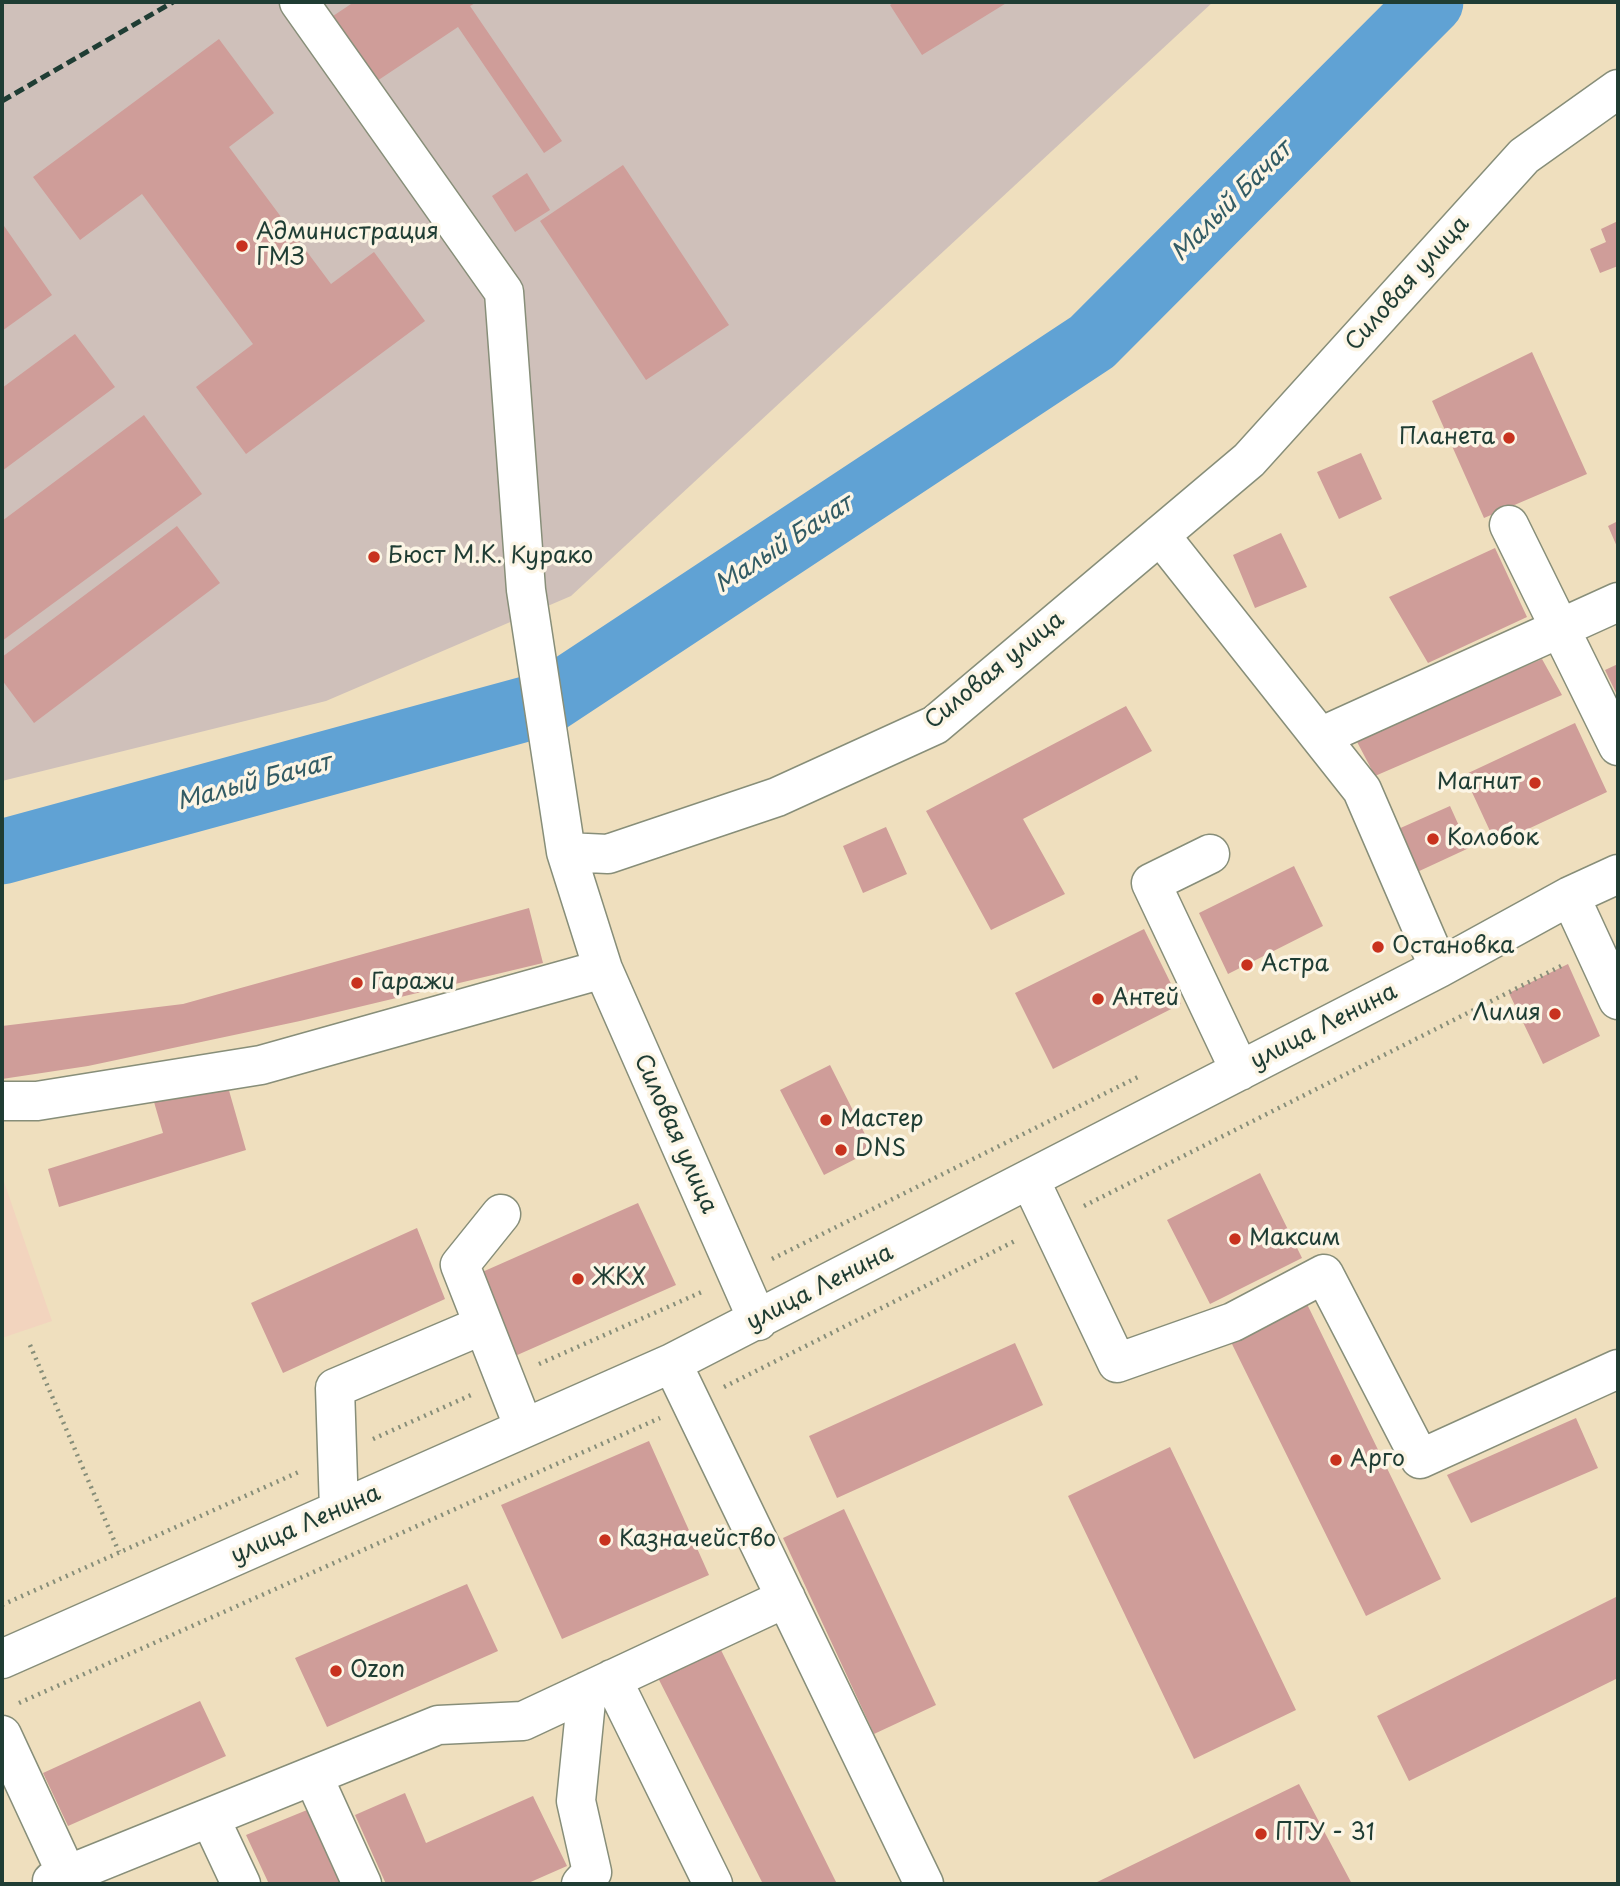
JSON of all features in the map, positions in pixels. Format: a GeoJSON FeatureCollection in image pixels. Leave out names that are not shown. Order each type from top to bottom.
{"type":"FeatureCollection","features":[{"type":"Feature","properties":{"kind":"street"},"geometry":{"type":"LineString","coordinates":[[299,2],[504,292],[526,590],[566,852]]}},
{"type":"Feature","properties":{"kind":"street","name":"Силовая улица"},"geometry":{"type":"LineString","coordinates":[[758,1321],[603,969],[566,852],[608,854],[776,797],[935,725],[1249,460],[1524,156],[1618,89]]}},
{"type":"Feature","properties":{"kind":"street"},"geometry":{"type":"LineString","coordinates":[[1509,525],[1618,746]]}},
{"type":"Feature","properties":{"kind":"street"},"geometry":{"type":"LineString","coordinates":[[1160,535],[1362,790],[1439,968]]}},
{"type":"Feature","properties":{"kind":"street"},"geometry":{"type":"LineString","coordinates":[[1320,737],[1618,602]]}},
{"type":"Feature","properties":{"kind":"street"},"geometry":{"type":"LineString","coordinates":[[1210,854],[1151,883],[1240,1071]]}},
{"type":"Feature","properties":{"kind":"street","name":"улица Ленина"},"geometry":{"type":"LineString","coordinates":[[2,1659],[672,1363],[1439,968],[1570,896],[1618,874]]}},
{"type":"Feature","properties":{"kind":"street"},"geometry":{"type":"LineString","coordinates":[[1570,896],[1618,1000]]}},
{"type":"Feature","properties":{"kind":"street"},"geometry":{"type":"LineString","coordinates":[[2,1101],[37,1101],[261,1065],[603,969]]}},
{"type":"Feature","properties":{"kind":"street"},"geometry":{"type":"LineString","coordinates":[[1030,1180],[1117,1363],[1233,1322],[1324,1274],[1420,1459],[1618,1369]]}},
{"type":"Feature","properties":{"kind":"street"},"geometry":{"type":"LineString","coordinates":[[501,1214],[460,1265],[524,1428]]}},
{"type":"Feature","properties":{"kind":"street"},"geometry":{"type":"LineString","coordinates":[[339,1510],[335,1388],[483,1325]]}},
{"type":"Feature","properties":{"kind":"street"},"geometry":{"type":"LineString","coordinates":[[672,1363],[924,1884]]}},
{"type":"Feature","properties":{"kind":"street"},"geometry":{"type":"LineString","coordinates":[[8,1720],[59,1880],[438,1725],[523,1721],[786,1598]]}},
{"type":"Feature","properties":{"kind":"street"},"geometry":{"type":"LineString","coordinates":[[581,1884],[592,1872],[576,1801],[600,1685]]}},
{"type":"Feature","properties":{"kind":"street"},"geometry":{"type":"LineString","coordinates":[[600,1685],[713,1884]]}},
{"type":"Feature","properties":{"kind":"street"},"geometry":{"type":"LineString","coordinates":[[313,1776],[362,1884]]}},
{"type":"Feature","properties":{"kind":"street"},"geometry":{"type":"LineString","coordinates":[[210,1818],[240,1884]]}},
{"type":"Feature","properties":{"kind":"path"},"geometry":{"type":"LineString","coordinates":[[8,1720],[692,1404],[1595,950]]}},
{"type":"Feature","properties":{"kind":"path"},"geometry":{"type":"LineString","coordinates":[[30,1345],[119,1552]]}},
{"type":"Feature","properties":{"kind":"shaded area"},"geometry":{"type":"Polygon","coordinates":[[[2,2],[1213,2],[571,596],[326,701],[2,781],[2,2]]]}},
{"type":"Feature","properties":{"kind":"shaded area"},"geometry":{"type":"Polygon","coordinates":[[[2,1176],[52,1321],[2,1338],[2,1176]]]}},
{"type":"Feature","properties":{"kind":"building"},"geometry":{"type":"Polygon","coordinates":[[[354,2],[477,2],[470,6],[562,141],[544,153],[458,27],[371,85],[327,20],[354,2]]]}},
{"type":"Feature","properties":{"kind":"building"},"geometry":{"type":"Polygon","coordinates":[[[895,2],[1008,2],[922,55],[890,5],[895,2]]]}},
{"type":"Feature","properties":{"kind":"building","name":"Администрация ГМЗ"},"geometry":{"type":"Polygon","coordinates":[[[219,39],[274,113],[229,147],[331,284],[374,252],[425,321],[246,454],[196,387],[253,344],[142,194],[80,240],[33,177],[219,39]]]}},
{"type":"Feature","properties":{"kind":"building"},"geometry":{"type":"Polygon","coordinates":[[[623,165],[729,325],[646,380],[540,221],[623,165]]]}},
{"type":"Feature","properties":{"kind":"building"},"geometry":{"type":"Polygon","coordinates":[[[527,173],[550,210],[515,232],[492,196],[527,173]]]}},
{"type":"Feature","properties":{"kind":"building"},"geometry":{"type":"Polygon","coordinates":[[[1618,221],[1618,266],[1600,273],[1590,249],[1606,242],[1601,229],[1618,221]]]}},
{"type":"Feature","properties":{"kind":"building"},"geometry":{"type":"Polygon","coordinates":[[[2,223],[52,295],[2,331],[2,223]]]}},
{"type":"Feature","properties":{"kind":"building"},"geometry":{"type":"Polygon","coordinates":[[[75,334],[115,387],[2,471],[2,388],[75,334]]]}},
{"type":"Feature","properties":{"kind":"building","name":"Планета"},"geometry":{"type":"Polygon","coordinates":[[[1532,352],[1587,474],[1484,518],[1432,401],[1532,352]]]}},
{"type":"Feature","properties":{"kind":"building"},"geometry":{"type":"Polygon","coordinates":[[[144,415],[202,494],[2,641],[2,521],[144,415]]]}},
{"type":"Feature","properties":{"kind":"building"},"geometry":{"type":"Polygon","coordinates":[[[1361,453],[1382,499],[1339,519],[1317,472],[1361,453]]]}},
{"type":"Feature","properties":{"kind":"building"},"geometry":{"type":"Polygon","coordinates":[[[1618,521],[1618,549],[1608,526],[1618,521]]]}},
{"type":"Feature","properties":{"kind":"building"},"geometry":{"type":"Polygon","coordinates":[[[177,526],[220,583],[34,723],[2,680],[2,657],[177,526]]]}},
{"type":"Feature","properties":{"kind":"building"},"geometry":{"type":"Polygon","coordinates":[[[1281,533],[1307,587],[1255,608],[1233,555],[1281,533]]]}},
{"type":"Feature","properties":{"kind":"building"},"geometry":{"type":"Polygon","coordinates":[[[1495,548],[1527,617],[1428,663],[1389,597],[1495,548]]]}},
{"type":"Feature","properties":{"kind":"building"},"geometry":{"type":"Polygon","coordinates":[[[1542,659],[1562,695],[1375,776],[1355,738],[1542,659]]]}},
{"type":"Feature","properties":{"kind":"building"},"geometry":{"type":"Polygon","coordinates":[[[1618,664],[1618,697],[1605,670],[1618,664]]]}},
{"type":"Feature","properties":{"kind":"building"},"geometry":{"type":"Polygon","coordinates":[[[1126,706],[1152,751],[1023,819],[1065,894],[991,930],[926,811],[1126,706]]]}},
{"type":"Feature","properties":{"kind":"building","name":"Магнит"},"geometry":{"type":"Polygon","coordinates":[[[1575,723],[1607,792],[1496,844],[1464,775],[1575,723]]]}},
{"type":"Feature","properties":{"kind":"building","name":"Колобок"},"geometry":{"type":"Polygon","coordinates":[[[1450,806],[1469,848],[1415,873],[1396,830],[1450,806]]]}},
{"type":"Feature","properties":{"kind":"building"},"geometry":{"type":"Polygon","coordinates":[[[886,827],[907,874],[863,893],[843,846],[886,827]]]}},
{"type":"Feature","properties":{"kind":"building"},"geometry":{"type":"Polygon","coordinates":[[[1294,866],[1323,926],[1228,974],[1199,913],[1294,866]]]}},
{"type":"Feature","properties":{"kind":"building","name":"Гаражи"},"geometry":{"type":"Polygon","coordinates":[[[529,908],[543,963],[300,1021],[88,1066],[2,1079],[2,1026],[183,1004],[529,908]]]}},
{"type":"Feature","properties":{"kind":"building","name":"Антей"},"geometry":{"type":"Polygon","coordinates":[[[1144,929],[1181,1004],[1053,1069],[1015,993],[1144,929]]]}},
{"type":"Feature","properties":{"kind":"building","name":"Лилия"},"geometry":{"type":"Polygon","coordinates":[[[1568,964],[1600,1036],[1543,1064],[1509,993],[1568,964]]]}},
{"type":"Feature","properties":{"kind":"building","name":"Мастер"},"geometry":{"type":"Polygon","coordinates":[[[830,1065],[873,1150],[824,1175],[780,1090],[830,1065]]]}},
{"type":"Feature","properties":{"kind":"building"},"geometry":{"type":"Polygon","coordinates":[[[226,1080],[246,1150],[59,1207],[48,1169],[163,1133],[154,1102],[226,1080]]]}},
{"type":"Feature","properties":{"kind":"building","name":"Максим"},"geometry":{"type":"Polygon","coordinates":[[[1260,1173],[1302,1258],[1210,1304],[1167,1220],[1260,1173]]]}},
{"type":"Feature","properties":{"kind":"building","name":"ЖКХ"},"geometry":{"type":"Polygon","coordinates":[[[638,1203],[676,1285],[515,1356],[480,1273],[638,1203]]]}},
{"type":"Feature","properties":{"kind":"building"},"geometry":{"type":"Polygon","coordinates":[[[417,1228],[445,1299],[283,1373],[251,1303],[417,1228]]]}},
{"type":"Feature","properties":{"kind":"building","name":"Арго"},"geometry":{"type":"Polygon","coordinates":[[[1307,1304],[1441,1579],[1366,1616],[1231,1342],[1307,1304]]]}},
{"type":"Feature","properties":{"kind":"building"},"geometry":{"type":"Polygon","coordinates":[[[1015,1343],[1043,1405],[837,1498],[809,1436],[1015,1343]]]}},
{"type":"Feature","properties":{"kind":"building"},"geometry":{"type":"Polygon","coordinates":[[[1576,1418],[1598,1468],[1471,1523],[1447,1475],[1576,1418]]]}},
{"type":"Feature","properties":{"kind":"building","name":"Казначейство"},"geometry":{"type":"Polygon","coordinates":[[[649,1441],[709,1575],[562,1639],[501,1505],[649,1441]]]}},
{"type":"Feature","properties":{"kind":"building"},"geometry":{"type":"Polygon","coordinates":[[[1170,1447],[1296,1710],[1194,1759],[1068,1496],[1170,1447]]]}},
{"type":"Feature","properties":{"kind":"building"},"geometry":{"type":"Polygon","coordinates":[[[844,1509],[936,1705],[874,1734],[783,1538],[844,1509]]]}},
{"type":"Feature","properties":{"kind":"building"},"geometry":{"type":"Polygon","coordinates":[[[467,1584],[498,1651],[327,1727],[295,1658],[467,1584]]]}},
{"type":"Feature","properties":{"kind":"building"},"geometry":{"type":"Polygon","coordinates":[[[1618,1596],[1618,1678],[1409,1781],[1377,1716],[1618,1596]]]}},
{"type":"Feature","properties":{"kind":"building"},"geometry":{"type":"Polygon","coordinates":[[[719,1646],[837,1884],[763,1884],[656,1674],[719,1646]]]}},
{"type":"Feature","properties":{"kind":"building"},"geometry":{"type":"Polygon","coordinates":[[[200,1701],[226,1756],[68,1826],[43,1773],[200,1701]]]}},
{"type":"Feature","properties":{"kind":"building","name":"ПТУ - 31"},"geometry":{"type":"Polygon","coordinates":[[[1299,1784],[1352,1884],[1093,1884],[1299,1784]]]}},
{"type":"Feature","properties":{"kind":"building"},"geometry":{"type":"Polygon","coordinates":[[[405,1793],[426,1843],[533,1796],[567,1866],[526,1884],[386,1884],[355,1815],[405,1793]]]}},
{"type":"Feature","properties":{"kind":"building"},"geometry":{"type":"Polygon","coordinates":[[[307,1810],[342,1884],[269,1884],[246,1835],[307,1810]]]}},
{"type":"Feature","properties":{"kind":"waterway","name":"Малый Бачат"},"geometry":{"type":"LineString","coordinates":[[2,852],[544,704],[1092,342],[1431,2]]}},
{"type":"Feature","properties":{"kind":"railway"},"geometry":{"type":"LineString","coordinates":[[2,101],[173,2]]}},
{"type":"Feature","properties":{"kind":"place","name":"Администрация ГМЗ"},"geometry":{"type":"Point","coordinates":[242,246]}},
{"type":"Feature","properties":{"kind":"place","name":"Планета"},"geometry":{"type":"Point","coordinates":[1509,438]}},
{"type":"Feature","properties":{"kind":"place","name":"Бюст М.К. Курако"},"geometry":{"type":"Point","coordinates":[374,557]}},
{"type":"Feature","properties":{"kind":"place","name":"Магнит"},"geometry":{"type":"Point","coordinates":[1535,783]}},
{"type":"Feature","properties":{"kind":"place","name":"Колобок"},"geometry":{"type":"Point","coordinates":[1433,839]}},
{"type":"Feature","properties":{"kind":"place","name":"Остановка"},"geometry":{"type":"Point","coordinates":[1378,947]}},
{"type":"Feature","properties":{"kind":"place","name":"Астра"},"geometry":{"type":"Point","coordinates":[1247,965]}},
{"type":"Feature","properties":{"kind":"place","name":"Гаражи"},"geometry":{"type":"Point","coordinates":[357,983]}},
{"type":"Feature","properties":{"kind":"place","name":"Антей"},"geometry":{"type":"Point","coordinates":[1098,999]}},
{"type":"Feature","properties":{"kind":"place","name":"Лилия"},"geometry":{"type":"Point","coordinates":[1555,1014]}},
{"type":"Feature","properties":{"kind":"place","name":"Мастер"},"geometry":{"type":"Point","coordinates":[826,1120]}},
{"type":"Feature","properties":{"kind":"place","name":"DNS"},"geometry":{"type":"Point","coordinates":[841,1150]}},
{"type":"Feature","properties":{"kind":"place","name":"Максим"},"geometry":{"type":"Point","coordinates":[1235,1239]}},
{"type":"Feature","properties":{"kind":"place","name":"ЖКХ"},"geometry":{"type":"Point","coordinates":[578,1279]}},
{"type":"Feature","properties":{"kind":"place","name":"Арго"},"geometry":{"type":"Point","coordinates":[1336,1460]}},
{"type":"Feature","properties":{"kind":"place","name":"Казначейство"},"geometry":{"type":"Point","coordinates":[605,1540]}},
{"type":"Feature","properties":{"kind":"place","name":"Ozon"},"geometry":{"type":"Point","coordinates":[336,1671]}},
{"type":"Feature","properties":{"kind":"place","name":"ПТУ - 31"},"geometry":{"type":"Point","coordinates":[1261,1834]}}]}
